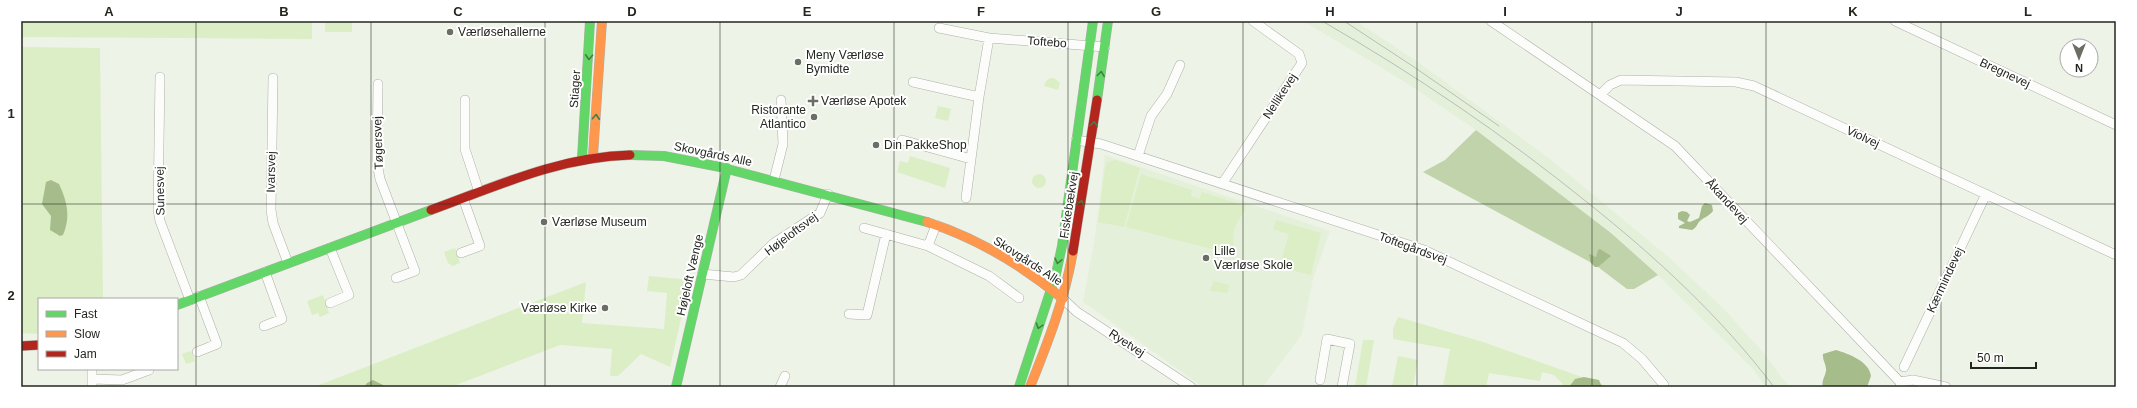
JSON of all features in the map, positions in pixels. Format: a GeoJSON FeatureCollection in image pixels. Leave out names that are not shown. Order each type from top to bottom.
{"type":"FeatureCollection","features":[{"type":"Feature","properties":{"kind":"street","name":"Stiager"},"geometry":{"type":"LineString","coordinates":[[582,158],[590,21]]}},
{"type":"Feature","properties":{"kind":"street","name":"Stiager"},"geometry":{"type":"LineString","coordinates":[[593,156],[602,21]]}},
{"type":"Feature","properties":{"kind":"street","name":"Stiager"},"geometry":{"type":"LineString","coordinates":[[600,48],[606,42],[607,21]]}},
{"type":"Feature","properties":{"kind":"street","name":"Fiskebækvej"},"geometry":{"type":"LineString","coordinates":[[1019,387],[1051,289],[1062,246],[1093,21]]}},
{"type":"Feature","properties":{"kind":"street","name":"Fiskebækvej"},"geometry":{"type":"LineString","coordinates":[[1030,387],[1043,358],[1063,299],[1071,262],[1092,142],[1108,21]]}},
{"type":"Feature","properties":{"kind":"street","name":"Nellikevej"},"geometry":{"type":"LineString","coordinates":[[1222,184],[1302,63],[1299,54],[1253,21]]}},
{"type":"Feature","properties":{"kind":"street","name":"Åkandevej"},"geometry":{"type":"LineString","coordinates":[[1491,21],[1675,146],[1900,385],[1913,380],[1946,387]]}},
{"type":"Feature","properties":{"kind":"street","name":"Bregnevej"},"geometry":{"type":"LineString","coordinates":[[1895,21],[2116,125]]}},
{"type":"Feature","properties":{"kind":"street","name":"Toftebo"},"geometry":{"type":"LineString","coordinates":[[939,28],[989,38],[1105,47]]}},
{"type":"Feature","properties":{"kind":"street"},"geometry":{"type":"LineString","coordinates":[[966,198],[979,97],[989,38]]}},
{"type":"Feature","properties":{"kind":"street"},"geometry":{"type":"LineString","coordinates":[[1138,156],[1151,116],[1167,94],[1180,65]]}},
{"type":"Feature","properties":{"kind":"street","name":"Sunesvej"},"geometry":{"type":"LineString","coordinates":[[160,77],[160,221],[194,298]]}},
{"type":"Feature","properties":{"kind":"street","name":"Ivarsvej"},"geometry":{"type":"LineString","coordinates":[[273,78],[271,210],[288,263]]}},
{"type":"Feature","properties":{"kind":"street","name":"Violvej"},"geometry":{"type":"LineString","coordinates":[[1600,95],[1610,85],[1621,80],[1736,82],[1754,86],[2116,255]]}},
{"type":"Feature","properties":{"kind":"street"},"geometry":{"type":"LineString","coordinates":[[913,82],[979,97]]}},
{"type":"Feature","properties":{"kind":"street","name":"Tøgersvej"},"geometry":{"type":"LineString","coordinates":[[378,84],[377,163],[380,179],[397,223]]}},
{"type":"Feature","properties":{"kind":"street"},"geometry":{"type":"LineString","coordinates":[[465,100],[465,149],[479,192]]}},
{"type":"Feature","properties":{"kind":"street"},"geometry":{"type":"LineString","coordinates":[[774,180],[783,144],[781,100]]}},
{"type":"Feature","properties":{"kind":"street"},"geometry":{"type":"LineString","coordinates":[[902,140],[971,159]]}},
{"type":"Feature","properties":{"kind":"street","name":"Toftegårdsvej"},"geometry":{"type":"LineString","coordinates":[[1076,140],[1092,142],[1138,156],[1440,256],[1624,343],[1642,359],[1664,385]]}},
{"type":"Feature","properties":{"kind":"street","name":"Skovgårds Alle"},"geometry":{"type":"LineString","coordinates":[[178,305],[544,168],[582,158],[620,153],[653,154],[694,160],[828,194],[936,225],[962,235],[996,253],[1051,289],[1063,299]]}},
{"type":"Feature","properties":{"kind":"street","name":"Højeloft Vænge"},"geometry":{"type":"LineString","coordinates":[[676,387],[727,168]]}},
{"type":"Feature","properties":{"kind":"street","name":"Højeloftsvej"},"geometry":{"type":"LineString","coordinates":[[702,274],[734,277],[741,275],[774,243],[820,213],[828,194]]}},
{"type":"Feature","properties":{"kind":"street","name":"Kærmindevej"},"geometry":{"type":"LineString","coordinates":[[1904,367],[1986,194]]}},
{"type":"Feature","properties":{"kind":"street"},"geometry":{"type":"LineString","coordinates":[[461,253],[480,246],[463,198]]}},
{"type":"Feature","properties":{"kind":"street"},"geometry":{"type":"LineString","coordinates":[[396,278],[415,271],[397,223]]}},
{"type":"Feature","properties":{"kind":"street"},"geometry":{"type":"LineString","coordinates":[[928,246],[936,225]]}},
{"type":"Feature","properties":{"kind":"street"},"geometry":{"type":"LineString","coordinates":[[864,228],[928,246],[989,276],[1019,298]]}},
{"type":"Feature","properties":{"kind":"street"},"geometry":{"type":"LineString","coordinates":[[849,314],[867,315],[886,234]]}},
{"type":"Feature","properties":{"kind":"street"},"geometry":{"type":"LineString","coordinates":[[330,248],[349,295],[330,303]]}},
{"type":"Feature","properties":{"kind":"street"},"geometry":{"type":"LineString","coordinates":[[264,272],[282,319],[264,326]]}},
{"type":"Feature","properties":{"kind":"street"},"geometry":{"type":"LineString","coordinates":[[194,298],[217,344],[197,352]]}},
{"type":"Feature","properties":{"kind":"street","name":"Ryetvej"},"geometry":{"type":"LineString","coordinates":[[1063,299],[1077,312],[1191,387]]}},
{"type":"Feature","properties":{"kind":"street"},"geometry":{"type":"LineString","coordinates":[[1320,380],[1327,339],[1350,344],[1342,387]]}},
{"type":"Feature","properties":{"kind":"street"},"geometry":{"type":"LineString","coordinates":[[21,346],[38,345]]}},
{"type":"Feature","properties":{"kind":"street"},"geometry":{"type":"LineString","coordinates":[[92,370],[92,383],[122,380],[149,370]]}},
{"type":"Feature","properties":{"kind":"street"},"geometry":{"type":"LineString","coordinates":[[780,387],[784,376]]}},
{"type":"Feature","properties":{"kind":"shaded area"},"geometry":{"type":"Polygon","coordinates":[[[21,21],[312,21],[312,39],[21,37],[21,21]]]}},
{"type":"Feature","properties":{"kind":"shaded area"},"geometry":{"type":"Polygon","coordinates":[[[325,21],[352,21],[352,32],[325,32],[325,21]]]}},
{"type":"Feature","properties":{"kind":"shaded area"},"geometry":{"type":"Polygon","coordinates":[[[1303,21],[1356,21],[1418,62],[1549,158],[1671,259],[1724,309],[1768,358],[1789,387],[1766,387],[1753,369],[1658,275],[1611,233],[1476,130],[1405,82],[1303,21]]]}},
{"type":"Feature","properties":{"kind":"shaded area"},"geometry":{"type":"Polygon","coordinates":[[[21,47],[100,48],[103,298],[38,298],[38,334],[21,333],[21,47]]]}},
{"type":"Feature","properties":{"kind":"shaded area"},"geometry":{"type":"Polygon","coordinates":[[[1050,78],[1054,78],[1060,83],[1058,90],[1044,86],[1046,81],[1050,78]]]}},
{"type":"Feature","properties":{"kind":"shaded area"},"geometry":{"type":"Polygon","coordinates":[[[938,106],[951,109],[948,121],[935,118],[938,106]]]}},
{"type":"Feature","properties":{"kind":"shaded area"},"geometry":{"type":"Polygon","coordinates":[[[1476,130],[1611,233],[1658,275],[1634,289],[1627,289],[1598,267],[1603,261],[1609,258],[1598,253],[1596,257],[1589,255],[1590,262],[1423,172],[1445,160],[1476,130]]]}},
{"type":"Feature","properties":{"kind":"shaded area","name":"Lille Værløse Skole"},"geometry":{"type":"Polygon","coordinates":[[[1105,155],[1330,231],[1313,279],[1302,334],[1263,387],[1203,387],[1083,302],[1095,237],[1105,155]]]}},
{"type":"Feature","properties":{"kind":"shaded area"},"geometry":{"type":"Polygon","coordinates":[[[910,156],[950,168],[945,188],[897,172],[900,161],[908,163],[910,156]]]}},
{"type":"Feature","properties":{"kind":"shaded area"},"geometry":{"type":"Polygon","coordinates":[[[1115,160],[1140,168],[1124,227],[1098,222],[1105,168],[1107,163],[1115,160]]]}},
{"type":"Feature","properties":{"kind":"shaded area"},"geometry":{"type":"Polygon","coordinates":[[[1036,174],[1042,174],[1046,178],[1046,184],[1042,188],[1036,188],[1032,184],[1032,178],[1036,174]]]}},
{"type":"Feature","properties":{"kind":"shaded area"},"geometry":{"type":"Polygon","coordinates":[[[1141,174],[1192,190],[1191,196],[1199,199],[1202,192],[1246,206],[1234,230],[1233,243],[1235,255],[1126,227],[1141,174]]]}},
{"type":"Feature","properties":{"kind":"shaded area"},"geometry":{"type":"Polygon","coordinates":[[[51,180],[59,184],[67,209],[67,222],[63,235],[60,236],[50,230],[51,216],[42,204],[46,182],[51,180]]]}},
{"type":"Feature","properties":{"kind":"shaded area"},"geometry":{"type":"Polygon","coordinates":[[[1705,203],[1712,205],[1712,213],[1701,220],[1692,230],[1679,228],[1679,226],[1685,223],[1678,219],[1678,213],[1682,211],[1687,212],[1690,215],[1687,221],[1690,222],[1699,218],[1702,206],[1705,203]]]}},
{"type":"Feature","properties":{"kind":"shaded area"},"geometry":{"type":"Polygon","coordinates":[[[1276,220],[1321,233],[1311,275],[1279,267],[1289,234],[1273,229],[1276,220]]]}},
{"type":"Feature","properties":{"kind":"shaded area"},"geometry":{"type":"Polygon","coordinates":[[[455,248],[460,263],[453,266],[448,263],[444,252],[455,248]]]}},
{"type":"Feature","properties":{"kind":"shaded area"},"geometry":{"type":"Polygon","coordinates":[[[1600,249],[1611,256],[1598,267],[1595,267],[1590,262],[1589,255],[1590,254],[1596,257],[1598,250],[1600,249]]]}},
{"type":"Feature","properties":{"kind":"shaded area"},"geometry":{"type":"Polygon","coordinates":[[[649,276],[690,280],[670,367],[641,354],[618,376],[610,376],[612,349],[560,345],[451,387],[314,387],[586,282],[582,323],[664,329],[667,293],[647,291],[649,276]]]}},
{"type":"Feature","properties":{"kind":"shaded area"},"geometry":{"type":"Polygon","coordinates":[[[1214,281],[1229,285],[1228,293],[1211,291],[1210,289],[1214,281]]]}},
{"type":"Feature","properties":{"kind":"shaded area"},"geometry":{"type":"Polygon","coordinates":[[[323,295],[329,313],[320,317],[318,313],[312,315],[307,301],[323,295]]]}},
{"type":"Feature","properties":{"kind":"shaded area"},"geometry":{"type":"Polygon","coordinates":[[[1398,317],[1483,342],[1610,387],[1562,387],[1562,383],[1554,375],[1542,372],[1540,381],[1489,373],[1486,387],[1443,387],[1450,349],[1393,339],[1393,329],[1398,317]]]}},
{"type":"Feature","properties":{"kind":"shaded area"},"geometry":{"type":"Polygon","coordinates":[[[1363,340],[1374,340],[1366,387],[1355,387],[1363,340]]]}},
{"type":"Feature","properties":{"kind":"shaded area"},"geometry":{"type":"Polygon","coordinates":[[[1836,350],[1858,359],[1867,366],[1871,376],[1867,387],[1823,387],[1826,369],[1823,354],[1836,350]]]}},
{"type":"Feature","properties":{"kind":"shaded area"},"geometry":{"type":"Polygon","coordinates":[[[191,351],[195,361],[186,364],[182,354],[191,351]]]}},
{"type":"Feature","properties":{"kind":"shaded area"},"geometry":{"type":"Polygon","coordinates":[[[1398,356],[1418,360],[1413,387],[1392,387],[1398,356]]]}},
{"type":"Feature","properties":{"kind":"shaded area"},"geometry":{"type":"Polygon","coordinates":[[[1584,377],[1599,380],[1602,387],[1569,387],[1575,379],[1584,377]]]}},
{"type":"Feature","properties":{"kind":"shaded area"},"geometry":{"type":"Polygon","coordinates":[[[373,380],[387,387],[364,387],[367,383],[373,380]]]}},
{"type":"Feature","properties":{"kind":"tram line"},"geometry":{"type":"LineString","coordinates":[[1322,21],[1425,84],[1459,107],[1524,153],[1614,224],[1687,289],[1732,336],[1774,387]]}},
{"type":"Feature","properties":{"kind":"tram line"},"geometry":{"type":"LineString","coordinates":[[1344,21],[1499,126]]}},
{"type":"Feature","properties":{"kind":"traffic: fast"},"geometry":{"type":"LineString","coordinates":[[582,158],[590,21]]}},
{"type":"Feature","properties":{"kind":"traffic: fast"},"geometry":{"type":"LineString","coordinates":[[1019,387],[1056,274],[1062,246],[1093,21]]}},
{"type":"Feature","properties":{"kind":"traffic: fast"},"geometry":{"type":"LineString","coordinates":[[1097,100],[1108,21]]}},
{"type":"Feature","properties":{"kind":"traffic: fast"},"geometry":{"type":"LineString","coordinates":[[630,155],[664,156],[720,167],[927,222]]}},
{"type":"Feature","properties":{"kind":"traffic: fast"},"geometry":{"type":"LineString","coordinates":[[676,387],[727,168]]}},
{"type":"Feature","properties":{"kind":"traffic: fast"},"geometry":{"type":"LineString","coordinates":[[178,305],[431,210]]}},
{"type":"Feature","properties":{"kind":"traffic: slow"},"geometry":{"type":"LineString","coordinates":[[593,156],[602,21]]}},
{"type":"Feature","properties":{"kind":"traffic: slow"},"geometry":{"type":"LineString","coordinates":[[927,222],[964,236],[999,254],[1032,275],[1063,299]]}},
{"type":"Feature","properties":{"kind":"traffic: slow"},"geometry":{"type":"LineString","coordinates":[[1030,387],[1061,303],[1073,251]]}},
{"type":"Feature","properties":{"kind":"traffic: jam"},"geometry":{"type":"LineString","coordinates":[[1073,251],[1097,100]]}},
{"type":"Feature","properties":{"kind":"traffic: jam"},"geometry":{"type":"LineString","coordinates":[[431,210],[529,174],[553,167],[578,161],[630,155]]}},
{"type":"Feature","properties":{"kind":"traffic: jam"},"geometry":{"type":"LineString","coordinates":[[21,346],[38,345]]}},
{"type":"Feature","properties":{"kind":"place","name":"Værløsehallerne"},"geometry":{"type":"Point","coordinates":[450,32]}},
{"type":"Feature","properties":{"kind":"place","name":"Meny Værløse Bymidte"},"geometry":{"type":"Point","coordinates":[798,62]}},
{"type":"Feature","properties":{"kind":"place","name":"Værløse Apotek"},"geometry":{"type":"Point","coordinates":[813,101]}},
{"type":"Feature","properties":{"kind":"place","name":"Ristorante Atlantico"},"geometry":{"type":"Point","coordinates":[814,117]}},
{"type":"Feature","properties":{"kind":"place","name":"Din PakkeShop"},"geometry":{"type":"Point","coordinates":[876,145]}},
{"type":"Feature","properties":{"kind":"place","name":"Værløse Museum"},"geometry":{"type":"Point","coordinates":[544,222]}},
{"type":"Feature","properties":{"kind":"place","name":"Lille Værløse Skole"},"geometry":{"type":"Point","coordinates":[1206,258]}},
{"type":"Feature","properties":{"kind":"place","name":"Værløse Kirke"},"geometry":{"type":"Point","coordinates":[605,308]}}]}
